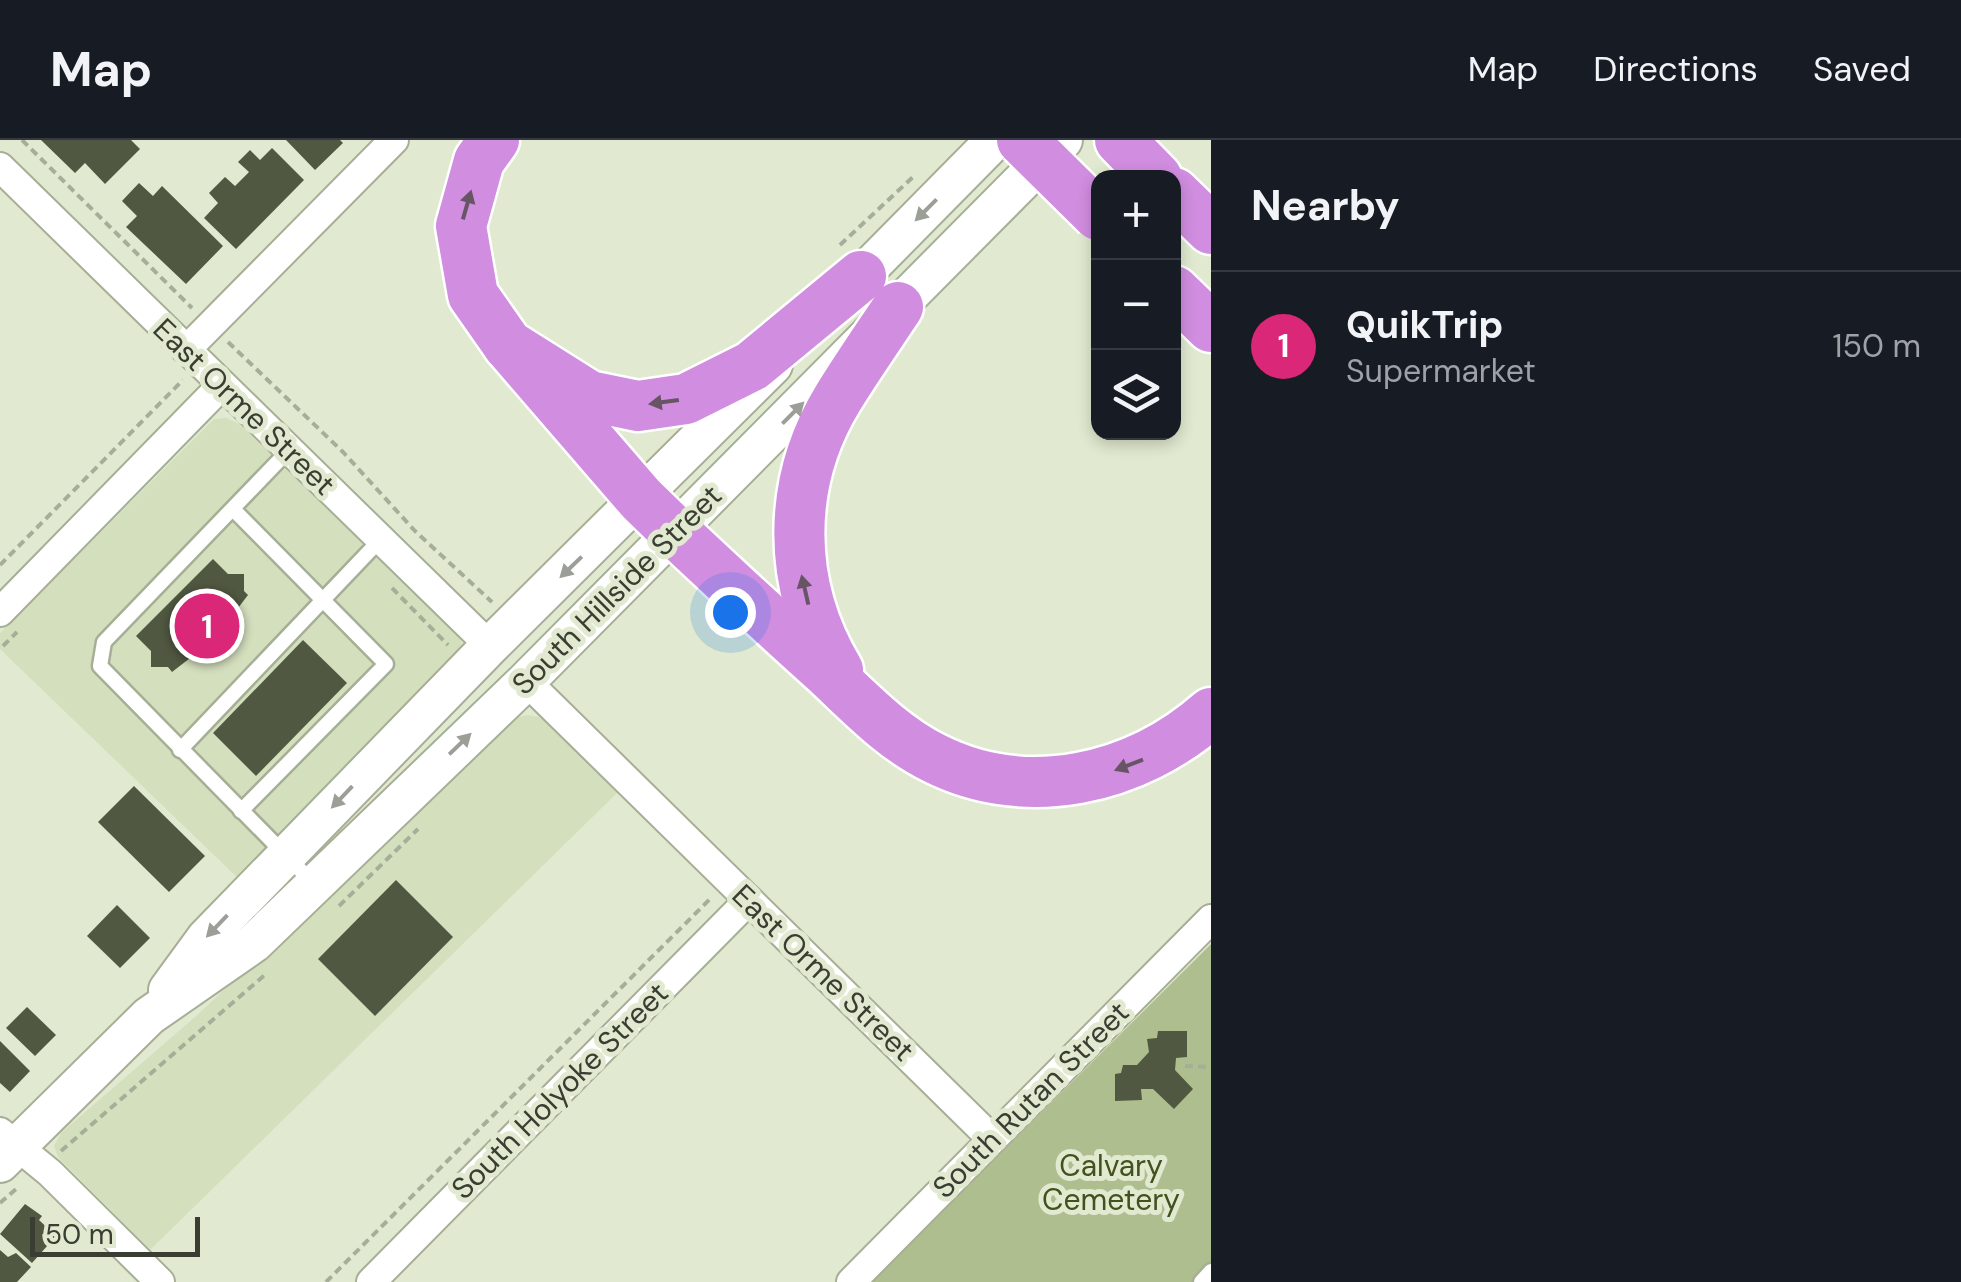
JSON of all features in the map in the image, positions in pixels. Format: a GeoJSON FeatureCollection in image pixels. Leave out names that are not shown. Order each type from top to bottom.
{"type":"FeatureCollection","features":[{"type":"Feature","properties":{"kind":"highway"},"geometry":{"type":"LineString","coordinates":[[494,140],[479,161],[461,226],[473,295],[508,346],[658,516],[894,732],[935,759],[974,774],[1036,782],[1077,780],[1154,755],[1211,714]]}},
{"type":"Feature","properties":{"kind":"highway"},"geometry":{"type":"LineString","coordinates":[[1022,140],[1091,208]]}},
{"type":"Feature","properties":{"kind":"highway"},"geometry":{"type":"LineString","coordinates":[[1120,140],[1150,170]]}},
{"type":"Feature","properties":{"kind":"highway"},"geometry":{"type":"LineString","coordinates":[[1181,200],[1211,229]]}},
{"type":"Feature","properties":{"kind":"highway"},"geometry":{"type":"LineString","coordinates":[[508,346],[589,396],[638,406],[686,399],[752,366],[861,276]]}},
{"type":"Feature","properties":{"kind":"highway"},"geometry":{"type":"LineString","coordinates":[[864,707],[835,664],[813,620],[802,580],[798,513],[809,463],[836,400],[898,307]]}},
{"type":"Feature","properties":{"kind":"main road","name":"South Hillside Street"},"geometry":{"type":"LineString","coordinates":[[6,1147],[149,1016],[254,943],[526,681],[658,516],[861,276],[995,140]]}},
{"type":"Feature","properties":{"kind":"main road","name":"South Hillside Street"},"geometry":{"type":"LineString","coordinates":[[149,1016],[206,938],[490,646],[658,516],[898,307],[1063,140]]}},
{"type":"Feature","properties":{"kind":"street"},"geometry":{"type":"LineString","coordinates":[[186,363],[210,325],[394,140]]}},
{"type":"Feature","properties":{"kind":"street","name":"East Orme Street"},"geometry":{"type":"LineString","coordinates":[[0,166],[186,363],[222,385],[490,646]]}},
{"type":"Feature","properties":{"kind":"street"},"geometry":{"type":"LineString","coordinates":[[0,612],[222,385]]}},
{"type":"Feature","properties":{"kind":"street","name":"East Orme Street"},"geometry":{"type":"LineString","coordinates":[[526,681],[992,1139]]}},
{"type":"Feature","properties":{"kind":"street","name":"South Holyoke Street"},"geometry":{"type":"LineString","coordinates":[[371,1282],[750,900]]}},
{"type":"Feature","properties":{"kind":"street","name":"South Rutan Street"},"geometry":{"type":"LineString","coordinates":[[851,1282],[1211,919]]}},
{"type":"Feature","properties":{"kind":"street"},"geometry":{"type":"LineString","coordinates":[[6,1147],[50,1173],[160,1282]]}},
{"type":"Feature","properties":{"kind":"lane"},"geometry":{"type":"LineString","coordinates":[[289,450],[104,642],[100,666],[314,885]]}},
{"type":"Feature","properties":{"kind":"lane"},"geometry":{"type":"LineString","coordinates":[[233,508],[386,664],[332,709],[283,758],[241,811]]}},
{"type":"Feature","properties":{"kind":"lane"},"geometry":{"type":"LineString","coordinates":[[180,750],[280,656],[324,600],[380,540]]}},
{"type":"Feature","properties":{"kind":"lane"},"geometry":{"type":"LineString","coordinates":[[1200,1282],[1211,1272]]}},
{"type":"Feature","properties":{"kind":"path"},"geometry":{"type":"LineString","coordinates":[[22,140],[499,609]]}},
{"type":"Feature","properties":{"kind":"path"},"geometry":{"type":"LineString","coordinates":[[0,565],[186,363]]}},
{"type":"Feature","properties":{"kind":"path"},"geometry":{"type":"LineString","coordinates":[[326,1282],[729,880]]}},
{"type":"Feature","properties":{"kind":"path"},"geometry":{"type":"LineString","coordinates":[[1186,1066],[1211,1067]]}},
{"type":"Feature","properties":{"kind":"shaded area"},"geometry":{"type":"Polygon","coordinates":[[[226,418],[239,424],[453,627],[462,643],[459,660],[242,882],[0,649],[0,633],[214,419],[226,418]]]}},
{"type":"Feature","properties":{"kind":"shaded area"},"geometry":{"type":"Polygon","coordinates":[[[539,717],[558,729],[619,791],[150,1250],[58,1157],[54,1146],[61,1133],[195,1017],[515,718],[539,717]]]}},
{"type":"Feature","properties":{"kind":"green space","name":"Calvary Cemetery"},"geometry":{"type":"Polygon","coordinates":[[[1211,944],[1211,1282],[871,1282],[1211,944]]]}},
{"type":"Feature","properties":{"kind":"building"},"geometry":{"type":"Polygon","coordinates":[[[41,140],[131,140],[140,149],[105,184],[85,163],[75,173],[41,140]]]}},
{"type":"Feature","properties":{"kind":"building"},"geometry":{"type":"Polygon","coordinates":[[[286,140],[340,140],[343,143],[315,170],[286,140]]]}},
{"type":"Feature","properties":{"kind":"building"},"geometry":{"type":"Polygon","coordinates":[[[272,148],[304,180],[236,249],[204,218],[218,203],[209,193],[225,177],[235,186],[249,172],[238,162],[250,150],[260,160],[272,148]]]}},
{"type":"Feature","properties":{"kind":"building"},"geometry":{"type":"Polygon","coordinates":[[[139,183],[153,196],[162,186],[223,246],[186,284],[126,227],[137,216],[122,201],[139,183]]]}},
{"type":"Feature","properties":{"kind":"building"},"geometry":{"type":"Polygon","coordinates":[[[213,559],[228,574],[244,574],[244,591],[248,595],[232,616],[235,618],[228,626],[230,629],[207,652],[197,658],[194,655],[172,672],[168,667],[151,667],[151,651],[136,636],[213,559]]]}},
{"type":"Feature","properties":{"kind":"building"},"geometry":{"type":"Polygon","coordinates":[[[303,640],[347,683],[256,776],[213,733],[303,640]]]}},
{"type":"Feature","properties":{"kind":"building"},"geometry":{"type":"Polygon","coordinates":[[[134,786],[205,856],[169,892],[98,822],[134,786]]]}},
{"type":"Feature","properties":{"kind":"building"},"geometry":{"type":"Polygon","coordinates":[[[396,880],[453,937],[375,1016],[318,959],[396,880]]]}},
{"type":"Feature","properties":{"kind":"building"},"geometry":{"type":"Polygon","coordinates":[[[117,905],[150,938],[120,968],[87,936],[117,905]]]}},
{"type":"Feature","properties":{"kind":"building"},"geometry":{"type":"Polygon","coordinates":[[[27,1007],[56,1035],[35,1056],[6,1028],[27,1007]]]}},
{"type":"Feature","properties":{"kind":"building"},"geometry":{"type":"Polygon","coordinates":[[[1158,1031],[1187,1031],[1187,1057],[1176,1058],[1175,1070],[1193,1089],[1174,1109],[1153,1089],[1141,1089],[1142,1100],[1115,1101],[1115,1074],[1121,1073],[1123,1065],[1137,1065],[1149,1052],[1147,1039],[1157,1038],[1158,1031]]]}},
{"type":"Feature","properties":{"kind":"building"},"geometry":{"type":"Polygon","coordinates":[[[0,1041],[30,1071],[10,1092],[0,1083],[0,1041]]]}},
{"type":"Feature","properties":{"kind":"building"},"geometry":{"type":"Polygon","coordinates":[[[25,1204],[42,1216],[39,1220],[56,1236],[32,1263],[0,1234],[25,1204]]]}},
{"type":"Feature","properties":{"kind":"building"},"geometry":{"type":"Polygon","coordinates":[[[0,1250],[8,1257],[16,1253],[31,1267],[17,1282],[0,1282],[0,1250]]]}},
{"type":"Feature","properties":{"kind":"place","name":"QuikTrip"},"geometry":{"type":"Point","coordinates":[207,626]}}]}
